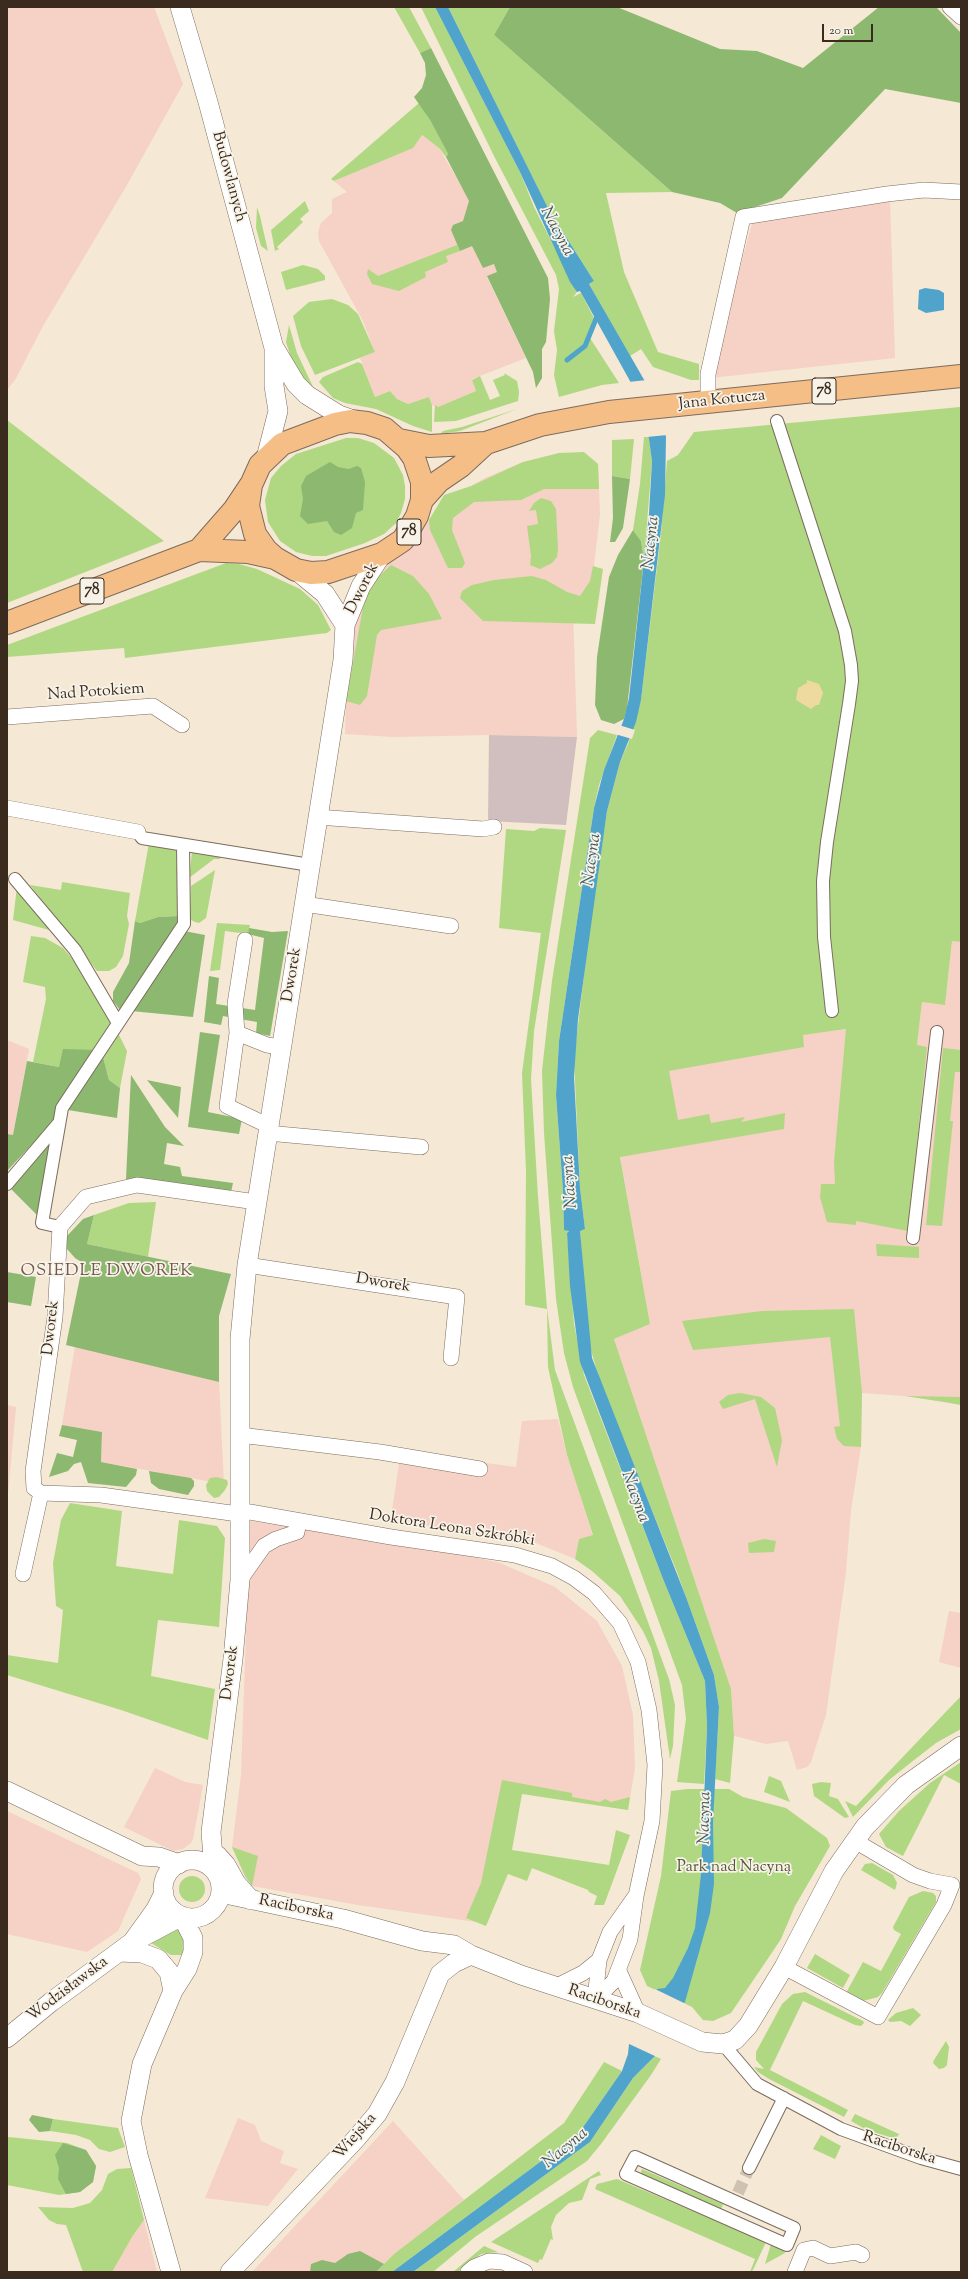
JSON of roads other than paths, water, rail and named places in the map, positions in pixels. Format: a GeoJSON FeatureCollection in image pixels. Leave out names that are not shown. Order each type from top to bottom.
{"type":"FeatureCollection","features":[{"type":"Feature","properties":{"kind":"main road","name":"Jana Kotucza"},"geometry":{"type":"LineString","coordinates":[[399,440],[429,446],[486,443],[540,425],[609,412],[961,376]]}},
{"type":"Feature","properties":{"kind":"main road","name":"78"},"geometry":{"type":"LineString","coordinates":[[360,422],[385,429],[399,440],[407,448],[418,469],[422,482],[422,500],[414,525],[406,536],[382,554],[328,572],[312,573],[296,570],[275,558],[260,542],[249,517],[248,496],[260,465],[282,444],[297,437],[338,423],[360,422]]}},
{"type":"Feature","properties":{"kind":"main road","name":"Jana Kotucza"},"geometry":{"type":"LineString","coordinates":[[422,500],[439,481],[461,466],[486,443]]}},
{"type":"Feature","properties":{"kind":"main road","name":"78"},"geometry":{"type":"LineString","coordinates":[[199,550],[234,510],[251,485]]}},
{"type":"Feature","properties":{"kind":"main road","name":"78"},"geometry":{"type":"LineString","coordinates":[[7,623],[199,550],[248,552],[275,558]]}},
{"type":"Feature","properties":{"kind":"street","name":"Budowlanych"},"geometry":{"type":"LineString","coordinates":[[180,7],[208,102],[274,348],[274,386],[278,411],[266,458]]}},
{"type":"Feature","properties":{"kind":"street"},"geometry":{"type":"LineString","coordinates":[[950,7],[961,17]]}},
{"type":"Feature","properties":{"kind":"street"},"geometry":{"type":"LineString","coordinates":[[708,402],[708,374],[743,217],[887,194],[924,190],[961,192]]}},
{"type":"Feature","properties":{"kind":"street","name":"Budowlanych"},"geometry":{"type":"LineString","coordinates":[[274,348],[296,384],[307,395],[335,413],[360,422]]}},
{"type":"Feature","properties":{"kind":"street"},"geometry":{"type":"LineString","coordinates":[[777,421],[845,630],[851,665],[852,681],[827,842],[823,881],[824,937],[832,1011]]}},
{"type":"Feature","properties":{"kind":"street","name":"Dworek"},"geometry":{"type":"LineString","coordinates":[[214,1870],[214,1851],[211,1832],[233,1659],[240,1580],[240,1339],[247,1265],[343,660],[346,625],[365,580],[382,554]]}},
{"type":"Feature","properties":{"kind":"street","name":"Dworek"},"geometry":{"type":"LineString","coordinates":[[296,570],[325,594],[346,625]]}},
{"type":"Feature","properties":{"kind":"street","name":"Nad Potokiem"},"geometry":{"type":"LineString","coordinates":[[7,718],[153,706],[182,725]]}},
{"type":"Feature","properties":{"kind":"street"},"geometry":{"type":"LineString","coordinates":[[7,808],[138,832],[142,838],[310,865]]}},
{"type":"Feature","properties":{"kind":"street"},"geometry":{"type":"LineString","coordinates":[[317,817],[483,829],[494,828]]}},
{"type":"Feature","properties":{"kind":"street"},"geometry":{"type":"LineString","coordinates":[[183,845],[184,924],[62,1108],[42,1223],[60,1227],[86,1198],[137,1185],[256,1202]]}},
{"type":"Feature","properties":{"kind":"street"},"geometry":{"type":"LineString","coordinates":[[15,880],[75,950],[118,1023]]}},
{"type":"Feature","properties":{"kind":"street"},"geometry":{"type":"LineString","coordinates":[[304,904],[451,926]]}},
{"type":"Feature","properties":{"kind":"street"},"geometry":{"type":"LineString","coordinates":[[245,940],[235,1004],[237,1033],[227,1106],[268,1130],[421,1147]]}},
{"type":"Feature","properties":{"kind":"street"},"geometry":{"type":"LineString","coordinates":[[913,1238],[938,1032]]}},
{"type":"Feature","properties":{"kind":"street"},"geometry":{"type":"LineString","coordinates":[[237,1033],[267,1045],[281,1047]]}},
{"type":"Feature","properties":{"kind":"street"},"geometry":{"type":"LineString","coordinates":[[7,1184],[60,1122]]}},
{"type":"Feature","properties":{"kind":"street","name":"Dworek"},"geometry":{"type":"LineString","coordinates":[[42,1493],[34,1488],[32,1482],[55,1317],[60,1227]]}},
{"type":"Feature","properties":{"kind":"street","name":"Dworek"},"geometry":{"type":"LineString","coordinates":[[247,1265],[457,1297],[451,1358]]}},
{"type":"Feature","properties":{"kind":"street"},"geometry":{"type":"LineString","coordinates":[[240,1435],[380,1452],[480,1469]]}},
{"type":"Feature","properties":{"kind":"street"},"geometry":{"type":"LineString","coordinates":[[23,1574],[42,1493],[101,1495],[231,1513],[241,1512]]}},
{"type":"Feature","properties":{"kind":"street","name":"Doktora Leona Szkróbki"},"geometry":{"type":"LineString","coordinates":[[241,1512],[250,1512],[298,1526],[526,1557],[552,1566],[574,1578],[602,1601],[620,1623],[633,1647],[643,1678],[655,1765],[654,1804],[647,1849],[636,1896],[630,1939],[619,1971],[612,1985],[594,2000]]}},
{"type":"Feature","properties":{"kind":"street"},"geometry":{"type":"LineString","coordinates":[[240,1580],[264,1546],[298,1526]]}},
{"type":"Feature","properties":{"kind":"street"},"geometry":{"type":"LineString","coordinates":[[723,2044],[735,2040],[744,2031],[784,1967],[834,1871],[873,1818],[906,1785],[961,1746]]}},
{"type":"Feature","properties":{"kind":"street"},"geometry":{"type":"LineString","coordinates":[[7,1791],[142,1856],[159,1857],[185,1862],[203,1862],[214,1870],[220,1881],[221,1890],[218,1903],[208,1913],[195,1918],[182,1916]]}},
{"type":"Feature","properties":{"kind":"street","name":"Dworek"},"geometry":{"type":"LineString","coordinates":[[185,1862],[211,1832]]}},
{"type":"Feature","properties":{"kind":"street"},"geometry":{"type":"LineString","coordinates":[[784,1967],[878,2016],[944,1906],[957,1888],[913,1875],[855,1841]]}},
{"type":"Feature","properties":{"kind":"street"},"geometry":{"type":"LineString","coordinates":[[214,1851],[226,1865],[236,1883],[251,1900]]}},
{"type":"Feature","properties":{"kind":"street"},"geometry":{"type":"LineString","coordinates":[[142,1856],[164,1889],[170,1907],[182,1916],[193,1938],[194,1948],[186,1969],[173,1991],[142,2064],[131,2121],[138,2155],[171,2272]]}},
{"type":"Feature","properties":{"kind":"street"},"geometry":{"type":"LineString","coordinates":[[164,1889],[169,1872],[185,1862]]}},
{"type":"Feature","properties":{"kind":"street","name":"Wodzisławska"},"geometry":{"type":"LineString","coordinates":[[125,1947],[156,1909],[164,1889]]}},
{"type":"Feature","properties":{"kind":"street","name":"Raciborska"},"geometry":{"type":"LineString","coordinates":[[221,1890],[230,1895],[343,1919],[422,1941],[454,1945],[471,1955],[555,1987],[638,2013],[702,2042],[723,2044],[757,2084],[827,2122],[850,2133],[961,2169]]}},
{"type":"Feature","properties":{"kind":"street","name":"Doktora Leona Szkróbki"},"geometry":{"type":"LineString","coordinates":[[594,2000],[599,1960],[610,1932],[636,1896]]}},
{"type":"Feature","properties":{"kind":"street","name":"Wodzisławska"},"geometry":{"type":"LineString","coordinates":[[7,2038],[51,2002],[125,1947],[182,1916]]}},
{"type":"Feature","properties":{"kind":"street"},"geometry":{"type":"LineString","coordinates":[[422,1941],[434,1957],[440,1974],[454,1963],[471,1955]]}},
{"type":"Feature","properties":{"kind":"street"},"geometry":{"type":"LineString","coordinates":[[125,1947],[158,1958],[169,1972],[173,1991]]}},
{"type":"Feature","properties":{"kind":"street","name":"Doktora Leona Szkróbki"},"geometry":{"type":"LineString","coordinates":[[555,1987],[583,1973],[599,1960]]}},
{"type":"Feature","properties":{"kind":"street"},"geometry":{"type":"LineString","coordinates":[[619,1971],[638,2013]]}},
{"type":"Feature","properties":{"kind":"street","name":"Wiejska"},"geometry":{"type":"LineString","coordinates":[[230,2272],[354,2141],[377,2114],[395,2082],[440,1974]]}},
{"type":"Feature","properties":{"kind":"street"},"geometry":{"type":"LineString","coordinates":[[749,2168],[784,2098]]}},
{"type":"Feature","properties":{"kind":"street"},"geometry":{"type":"LineString","coordinates":[[635,2157],[736,2197],[794,2228],[787,2244],[727,2219],[626,2174],[635,2157]]}},
{"type":"Feature","properties":{"kind":"street"},"geometry":{"type":"LineString","coordinates":[[727,2219],[736,2197]]}},
{"type":"Feature","properties":{"kind":"street"},"geometry":{"type":"LineString","coordinates":[[795,2272],[804,2250],[812,2248],[830,2256],[856,2252],[862,2255]]}},
{"type":"Feature","properties":{"kind":"street"},"geometry":{"type":"LineString","coordinates":[[468,2272],[474,2267],[489,2261],[502,2262],[525,2272]]}},
{"type":"Feature","properties":{"kind":"water","name":"Nacyna"},"geometry":{"type":"Polygon","coordinates":[[[435,7],[448,7],[549,210],[594,281],[589,284],[654,397],[662,419],[666,437],[665,495],[641,700],[636,722],[620,762],[607,811],[578,1019],[574,1077],[580,1188],[585,1229],[580,1231],[592,1358],[686,1597],[714,1675],[719,1707],[713,1822],[714,1884],[710,1913],[685,2002],[655,2056],[633,2078],[590,2142],[413,2272],[392,2272],[579,2133],[622,2071],[628,2054],[629,2044],[657,1989],[665,1988],[673,1978],[688,1948],[695,1928],[701,1874],[707,1727],[705,1681],[663,1579],[580,1362],[570,1286],[567,1233],[569,1231],[564,1230],[563,1191],[556,1095],[559,1041],[594,808],[604,770],[624,719],[629,698],[649,514],[652,461],[649,439],[640,403],[630,381],[580,291],[577,292],[570,282],[520,172],[435,7]]]}},
{"type":"Feature","properties":{"kind":"water"},"geometry":{"type":"Polygon","coordinates":[[[925,288],[939,290],[944,293],[944,310],[926,313],[918,309],[919,290],[925,288]]]}},
{"type":"Feature","properties":{"kind":"waterway"},"geometry":{"type":"LineString","coordinates":[[567,360],[585,346],[598,314]]}},
{"type":"Feature","properties":{"kind":"tunnel"},"geometry":{"type":"LineString","coordinates":[[738,2193],[749,2168]]}},
{"type":"Feature","properties":{"kind":"district","name":"OSIEDLE DWOREK"},"geometry":{"type":"Point","coordinates":[107,1272]}},
{"type":"Feature","properties":{"kind":"park label","name":"Park nad Nacyną"},"geometry":{"type":"Point","coordinates":[734,1868]}}]}
